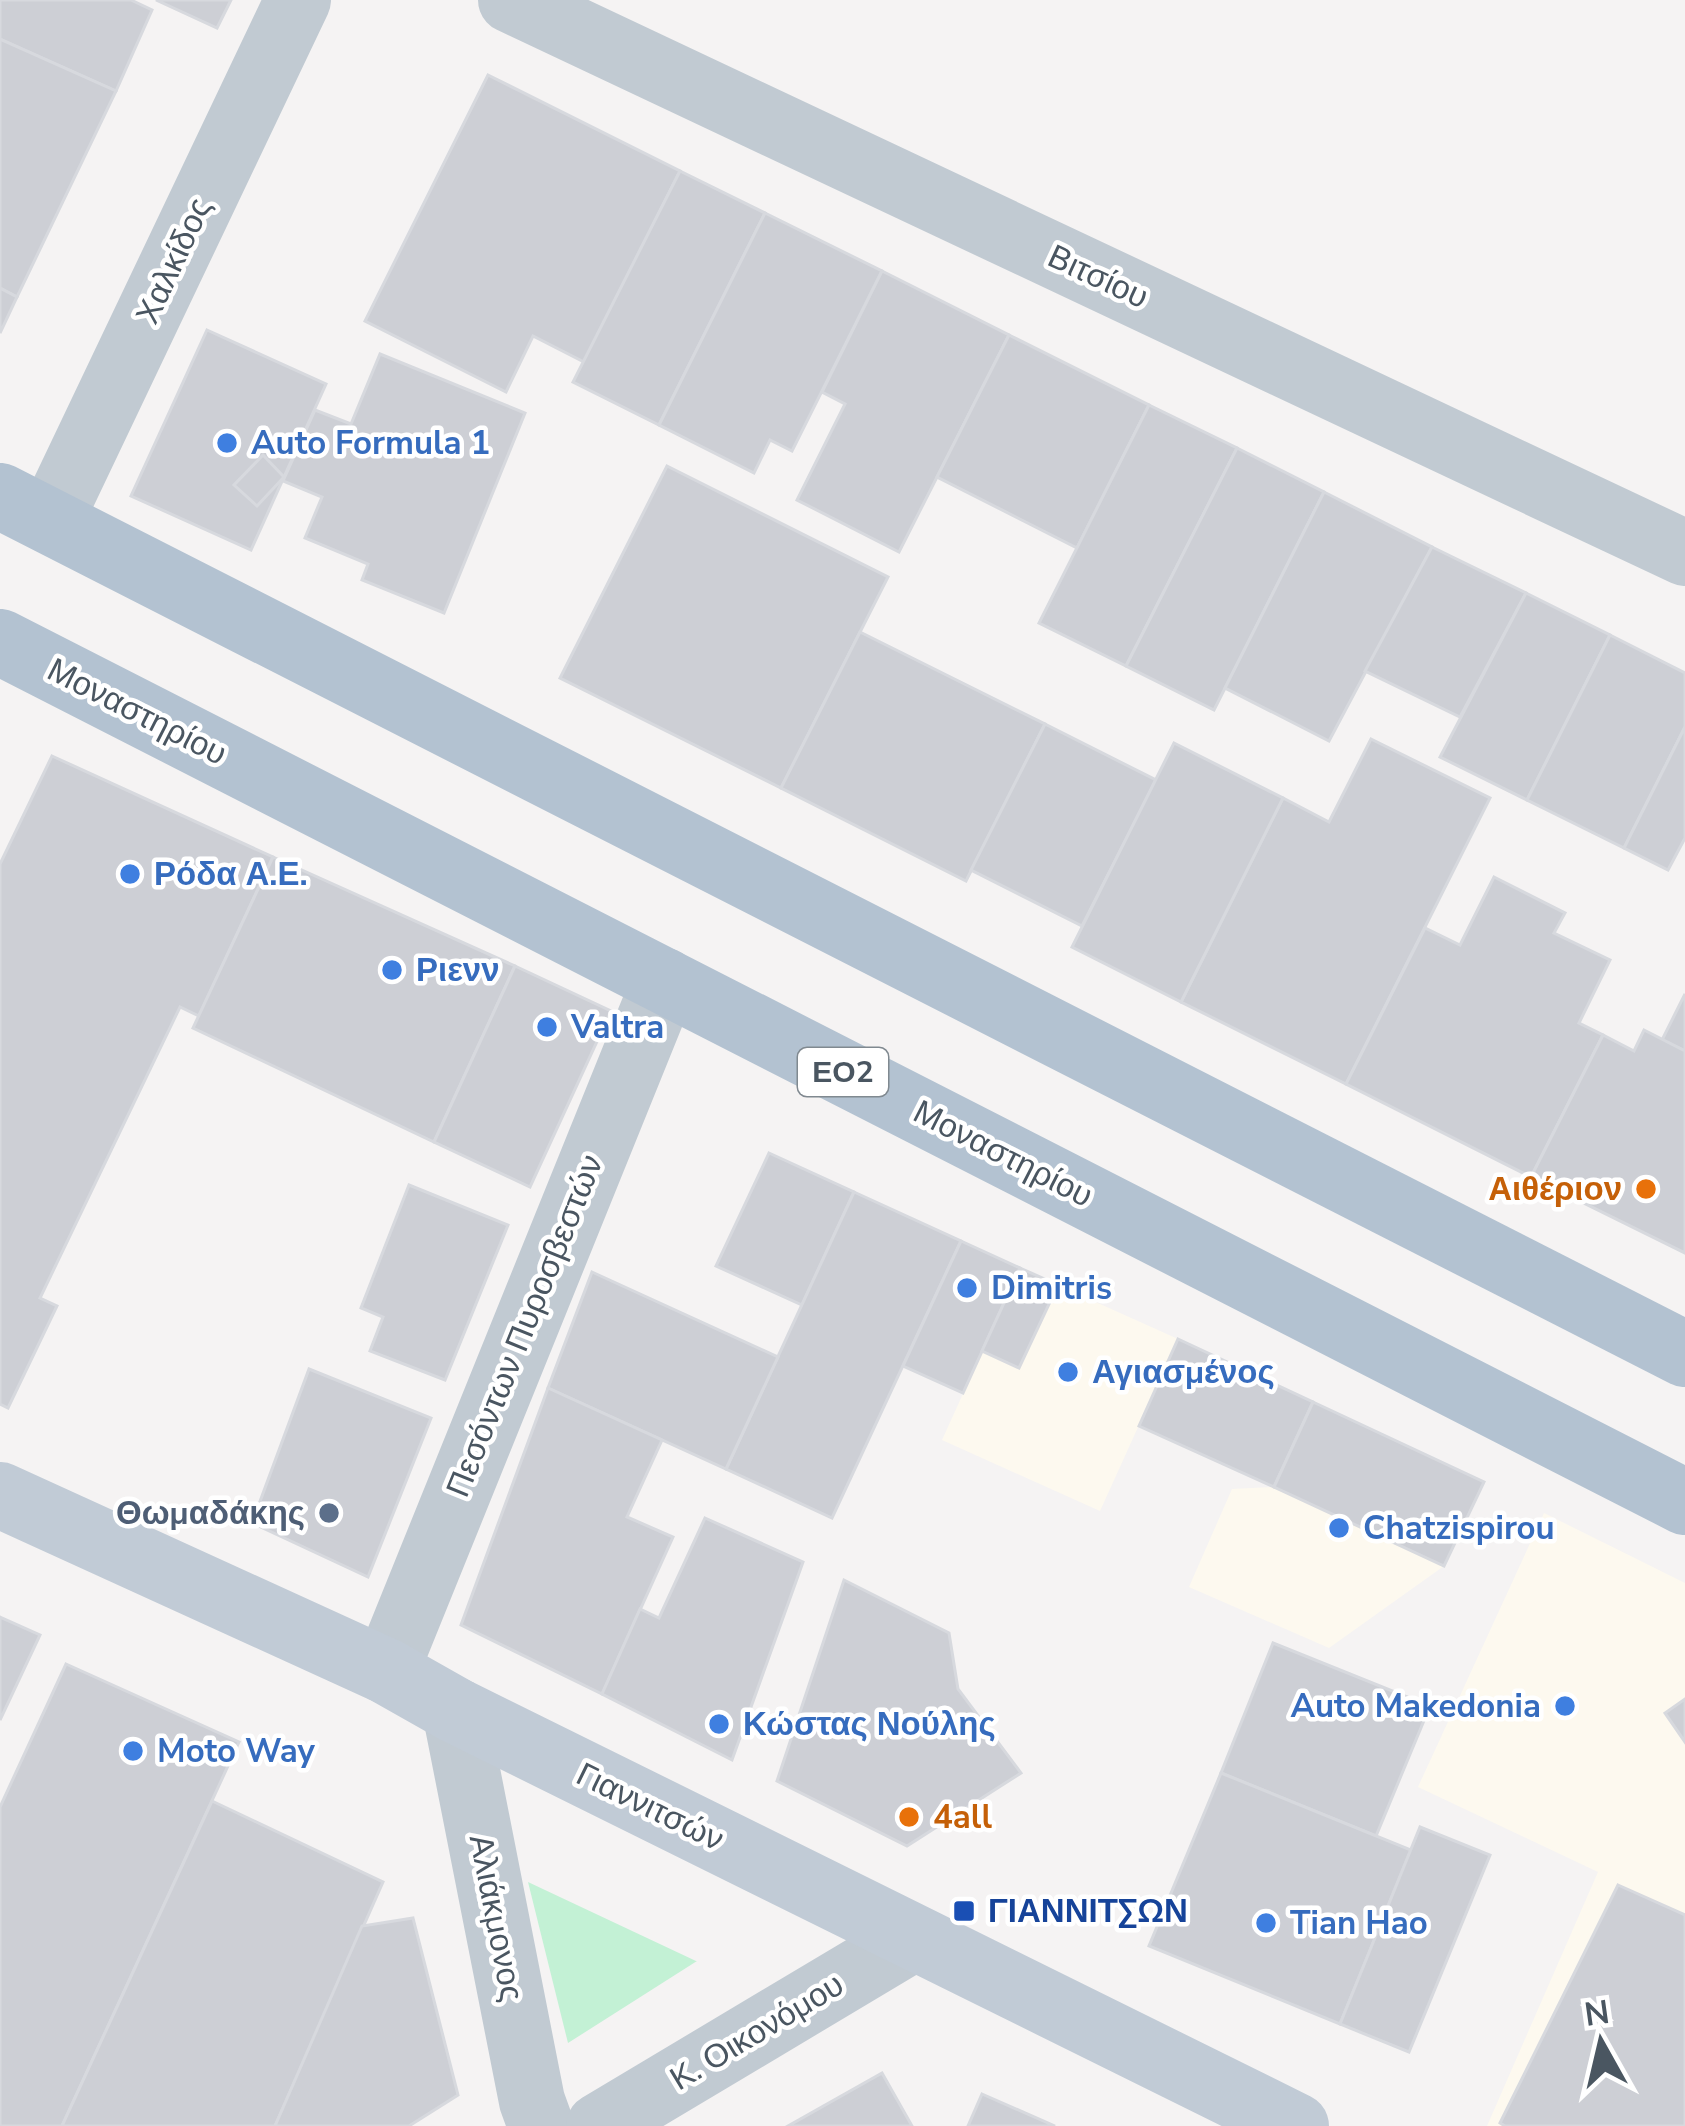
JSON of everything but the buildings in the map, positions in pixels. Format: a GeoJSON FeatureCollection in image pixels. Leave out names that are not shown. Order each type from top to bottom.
{"type":"FeatureCollection","features":[{"type":"Feature","properties":{"kind":"main road"},"geometry":{"type":"LineString","coordinates":[[25,508],[1681,1340]]}},
{"type":"Feature","properties":{"kind":"main road","name":"Μοναστηρίου"},"geometry":{"type":"LineString","coordinates":[[6,660],[665,981],[1685,1502]]}},
{"type":"Feature","properties":{"kind":"main road","name":"Γιαννιτσών"},"geometry":{"type":"LineString","coordinates":[[0,1496],[386,1672],[454,1710],[1296,2126]]}},
{"type":"Feature","properties":{"kind":"street","name":"Χαλκίδος"},"geometry":{"type":"LineString","coordinates":[[25,508],[298,0]]}},
{"type":"Feature","properties":{"kind":"street","name":"Βιτσίου"},"geometry":{"type":"LineString","coordinates":[[512,0],[1685,554]]}},
{"type":"Feature","properties":{"kind":"street","name":"Πεσόντων Πυροσβεστών"},"geometry":{"type":"LineString","coordinates":[[386,1672],[665,981]]}},
{"type":"Feature","properties":{"kind":"street","name":"Αλιάκμονος"},"geometry":{"type":"LineString","coordinates":[[454,1710],[532,2101],[541,2126]]}},
{"type":"Feature","properties":{"kind":"street","name":"Κ. Οικονόμου"},"geometry":{"type":"LineString","coordinates":[[599,2126],[914,1937]]}},
{"type":"Feature","properties":{"kind":"shaded area","name":"Αγιασμένος"},"geometry":{"type":"Polygon","coordinates":[[[1020,1268],[1178,1339],[1100,1511],[942,1440],[1020,1268]]]}},
{"type":"Feature","properties":{"kind":"shaded area","name":"Chatzispirou"},"geometry":{"type":"Polygon","coordinates":[[[1313,1402],[1484,1482],[1444,1566],[1329,1648],[1189,1587],[1232,1489],[1274,1487],[1313,1402]]]}},
{"type":"Feature","properties":{"kind":"shaded area","name":"Auto Makedonia"},"geometry":{"type":"Polygon","coordinates":[[[1544,1513],[1685,1583],[1685,2126],[1487,2126],[1598,1872],[1418,1787],[1544,1513]]]}},
{"type":"Feature","properties":{"kind":"green space"},"geometry":{"type":"Polygon","coordinates":[[[528,1882],[696,1961],[697,1961],[568,2043],[528,1882]]]}},
{"type":"Feature","properties":{"kind":"place","name":"Auto Formula 1"},"geometry":{"type":"Point","coordinates":[227,443]}},
{"type":"Feature","properties":{"kind":"place","name":"Ρόδα Α.Ε."},"geometry":{"type":"Point","coordinates":[130,874]}},
{"type":"Feature","properties":{"kind":"place","name":"Ριενν"},"geometry":{"type":"Point","coordinates":[392,970]}},
{"type":"Feature","properties":{"kind":"place","name":"Valtra"},"geometry":{"type":"Point","coordinates":[547,1027]}},
{"type":"Feature","properties":{"kind":"place","name":"Αιθέριον"},"geometry":{"type":"Point","coordinates":[1646,1189]}},
{"type":"Feature","properties":{"kind":"place","name":"Dimitris"},"geometry":{"type":"Point","coordinates":[967,1288]}},
{"type":"Feature","properties":{"kind":"place","name":"Αγιασμένος"},"geometry":{"type":"Point","coordinates":[1068,1372]}},
{"type":"Feature","properties":{"kind":"place","name":"Θωμαδάκης"},"geometry":{"type":"Point","coordinates":[329,1513]}},
{"type":"Feature","properties":{"kind":"place","name":"Chatzispirou"},"geometry":{"type":"Point","coordinates":[1339,1528]}},
{"type":"Feature","properties":{"kind":"place","name":"Auto Makedonia"},"geometry":{"type":"Point","coordinates":[1565,1706]}},
{"type":"Feature","properties":{"kind":"place","name":"Κώστας Νούλης"},"geometry":{"type":"Point","coordinates":[719,1724]}},
{"type":"Feature","properties":{"kind":"place","name":"Moto Way"},"geometry":{"type":"Point","coordinates":[133,1751]}},
{"type":"Feature","properties":{"kind":"place","name":"4all"},"geometry":{"type":"Point","coordinates":[909,1817]}},
{"type":"Feature","properties":{"kind":"place","name":"ΓΙΑΝΝΙΤΣΩΝ"},"geometry":{"type":"Point","coordinates":[964,1911]}},
{"type":"Feature","properties":{"kind":"place","name":"Tian Hao"},"geometry":{"type":"Point","coordinates":[1266,1923]}}]}
